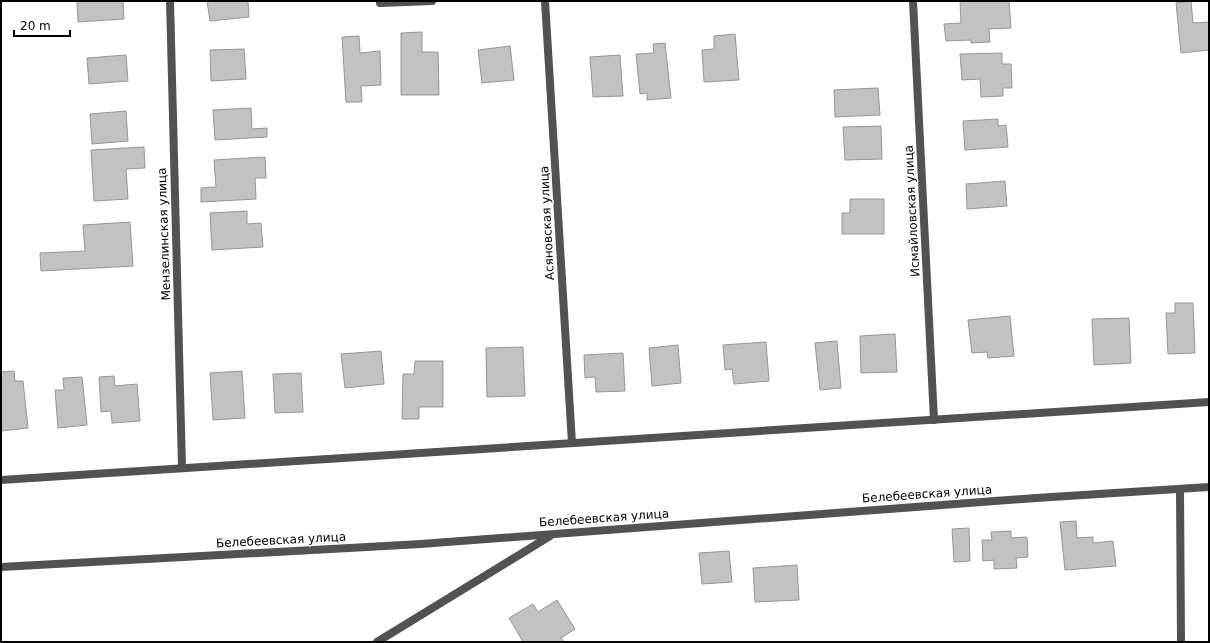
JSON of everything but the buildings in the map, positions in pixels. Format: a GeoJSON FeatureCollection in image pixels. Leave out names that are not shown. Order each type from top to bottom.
{"type":"FeatureCollection","features":[{"type":"Feature","properties":{"kind":"street","name":"Мензелинская улица"},"geometry":{"type":"LineString","coordinates":[[170,1],[182,467]]}},
{"type":"Feature","properties":{"kind":"street"},"geometry":{"type":"LineString","coordinates":[[380,3],[432,1]]}},
{"type":"Feature","properties":{"kind":"street","name":"Асяновская улица"},"geometry":{"type":"LineString","coordinates":[[546,1],[572,443]]}},
{"type":"Feature","properties":{"kind":"street","name":"Исмайловская улица"},"geometry":{"type":"LineString","coordinates":[[913,1],[934,420]]}},
{"type":"Feature","properties":{"kind":"street"},"geometry":{"type":"LineString","coordinates":[[1,480],[182,467],[1209,402]]}},
{"type":"Feature","properties":{"kind":"street","name":"Белебеевская улица"},"geometry":{"type":"LineString","coordinates":[[1,566],[421,544],[1036,498],[1209,487]]}},
{"type":"Feature","properties":{"kind":"street"},"geometry":{"type":"LineString","coordinates":[[1180,489],[1180,642]]}},
{"type":"Feature","properties":{"kind":"street"},"geometry":{"type":"LineString","coordinates":[[377,642],[553,534]]}}]}
